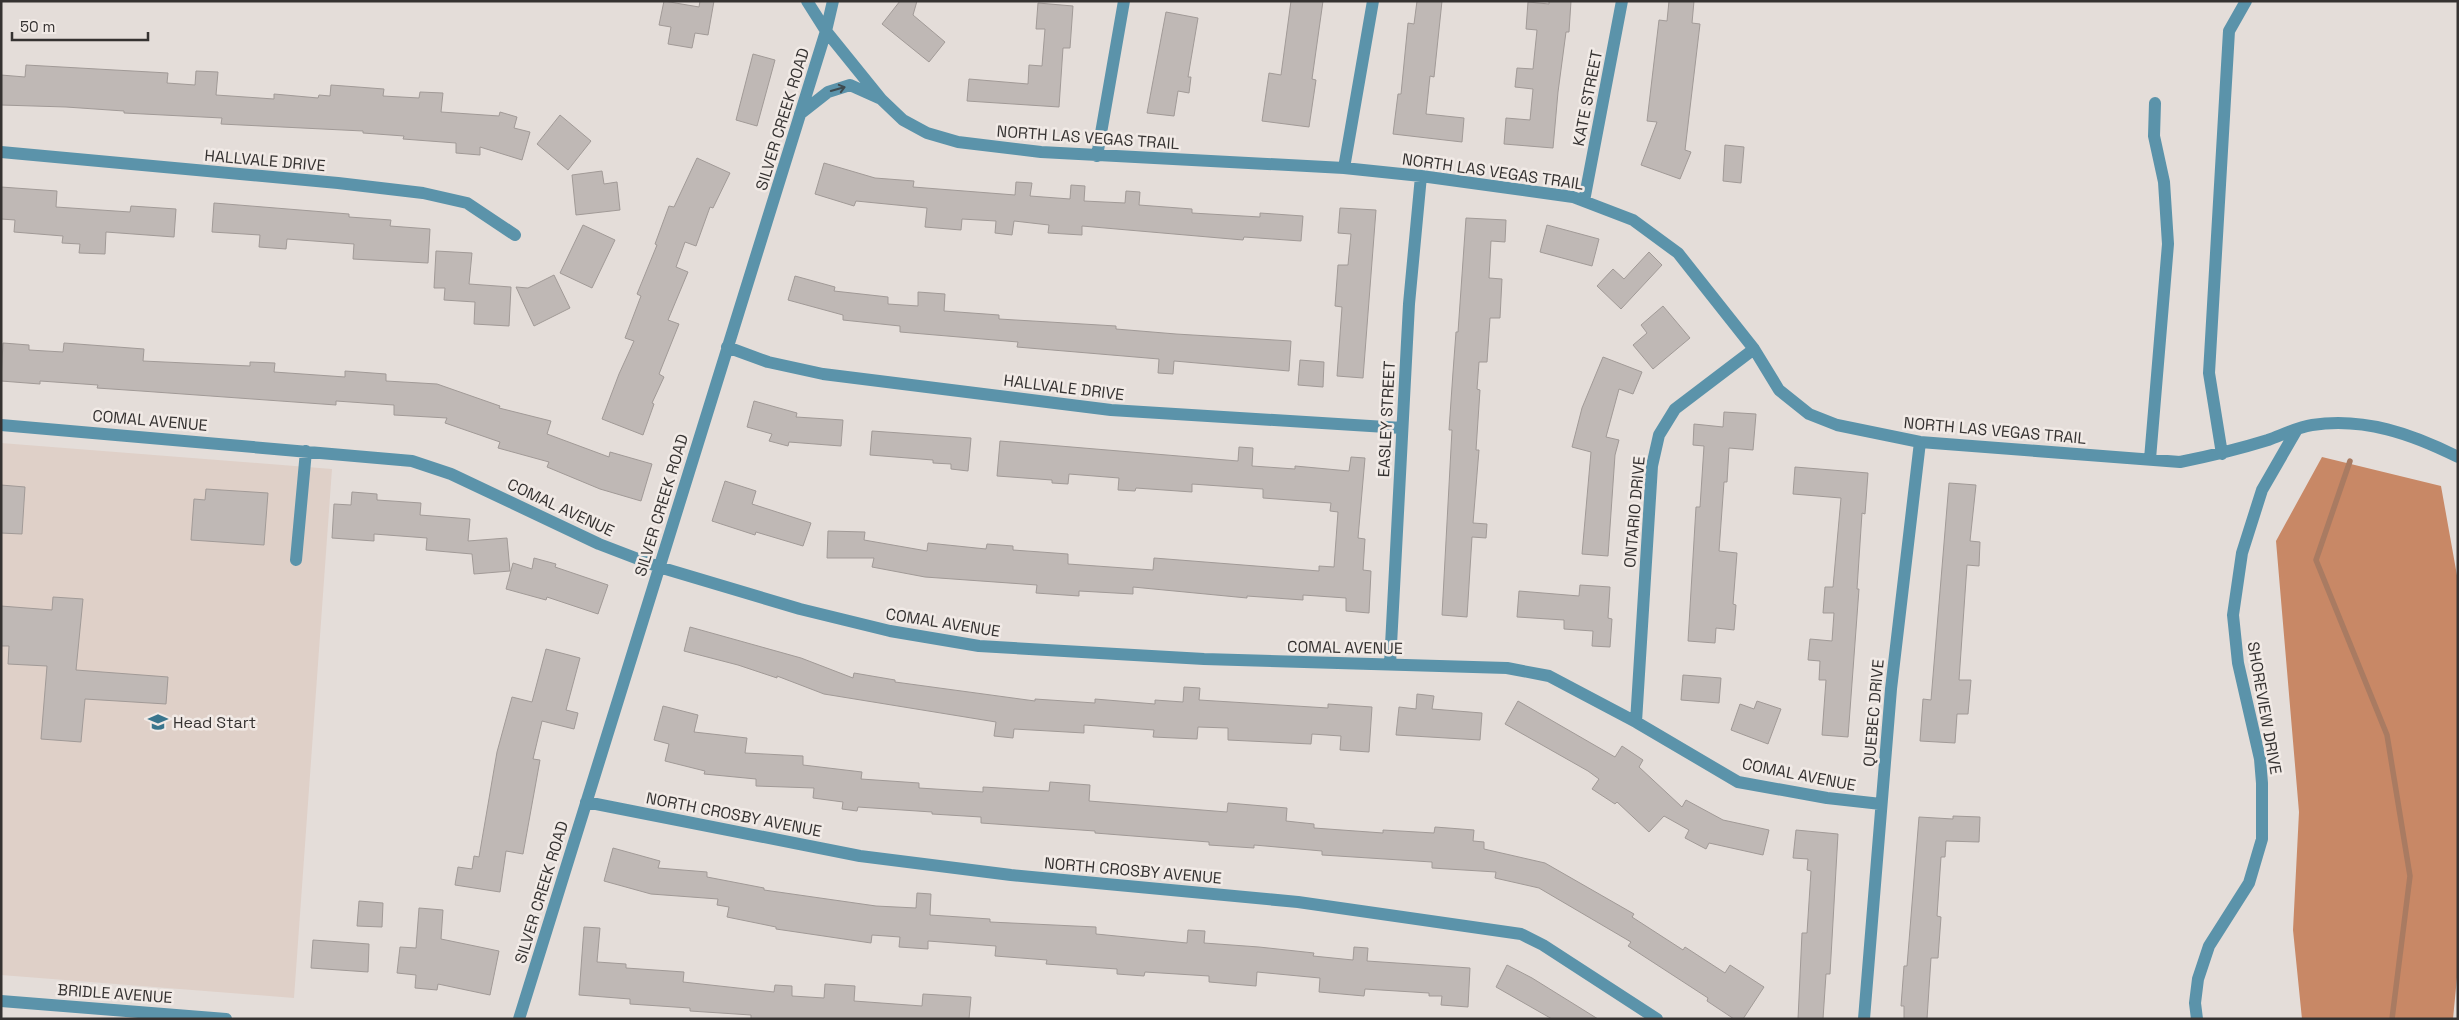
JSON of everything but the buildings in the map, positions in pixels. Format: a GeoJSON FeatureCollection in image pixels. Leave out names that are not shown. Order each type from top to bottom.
{"type":"FeatureCollection","features":[{"type":"Feature","properties":{"kind":"street","name":"NORTH LAS VEGAS TRAIL"},"geometry":{"type":"LineString","coordinates":[[807,1],[826,31],[881,99],[903,120],[927,133],[958,142],[1097,156],[1344,168],[1421,176],[1548,193],[1584,200],[1633,220],[1678,253],[1754,349],[1779,390],[1809,414],[1837,425],[1920,442],[2180,462],[2222,454],[2296,431],[2309,425],[2358,423],[2393,430],[2458,457]]}},
{"type":"Feature","properties":{"kind":"street","name":"SILVER CREEK ROAD"},"geometry":{"type":"LineString","coordinates":[[519,1019],[826,31],[833,1]]}},
{"type":"Feature","properties":{"kind":"street"},"geometry":{"type":"LineString","coordinates":[[1097,156],[1124,1]]}},
{"type":"Feature","properties":{"kind":"street"},"geometry":{"type":"LineString","coordinates":[[1344,168],[1373,1]]}},
{"type":"Feature","properties":{"kind":"street","name":"KATE STREET"},"geometry":{"type":"LineString","coordinates":[[1584,200],[1622,1]]}},
{"type":"Feature","properties":{"kind":"street"},"geometry":{"type":"LineString","coordinates":[[2222,454],[2209,373],[2229,31],[2246,1]]}},
{"type":"Feature","properties":{"kind":"street"},"geometry":{"type":"LineString","coordinates":[[800,114],[828,92],[850,85],[881,99]]}},
{"type":"Feature","properties":{"kind":"street"},"geometry":{"type":"LineString","coordinates":[[2150,460],[2168,244],[2164,182],[2154,136],[2155,103]]}},
{"type":"Feature","properties":{"kind":"street","name":"HALLVALE DRIVE"},"geometry":{"type":"LineString","coordinates":[[1,152],[338,182],[423,193],[467,203],[514,235]]}},
{"type":"Feature","properties":{"kind":"street","name":"EASLEY STREET"},"geometry":{"type":"LineString","coordinates":[[1390,664],[1409,304],[1421,176]]}},
{"type":"Feature","properties":{"kind":"street","name":"HALLVALE DRIVE"},"geometry":{"type":"LineString","coordinates":[[727,347],[768,362],[823,374],[1111,410],[1402,428]]}},
{"type":"Feature","properties":{"kind":"street","name":"ONTARIO DRIVE"},"geometry":{"type":"LineString","coordinates":[[1636,722],[1652,466],[1659,435],[1675,409],[1754,349]]}},
{"type":"Feature","properties":{"kind":"street","name":"COMAL AVENUE"},"geometry":{"type":"LineString","coordinates":[[1,425],[412,461],[451,474],[599,544],[659,567],[809,611],[890,631],[979,646],[1204,660],[1507,668],[1549,676],[1636,722],[1738,782],[1827,798],[1881,804]]}},
{"type":"Feature","properties":{"kind":"street","name":"SHOREVIEW DRIVE"},"geometry":{"type":"LineString","coordinates":[[2197,1019],[2195,1003],[2198,979],[2209,946],[2249,882],[2262,839],[2260,758],[2238,663],[2233,615],[2242,553],[2262,490],[2296,431]]}},
{"type":"Feature","properties":{"kind":"street","name":"QUEBEC DRIVE"},"geometry":{"type":"LineString","coordinates":[[1864,1019],[1891,689],[1920,442]]}},
{"type":"Feature","properties":{"kind":"street"},"geometry":{"type":"LineString","coordinates":[[296,560],[306,451]]}},
{"type":"Feature","properties":{"kind":"street","name":"NORTH CROSBY AVENUE"},"geometry":{"type":"LineString","coordinates":[[586,802],[860,856],[1011,875],[1298,902],[1521,934],[1543,945],[1658,1019]]}},
{"type":"Feature","properties":{"kind":"street","name":"BRIDLE AVENUE"},"geometry":{"type":"LineString","coordinates":[[1,1001],[226,1019]]}},
{"type":"Feature","properties":{"kind":"shaded area","name":"Head Start"},"geometry":{"type":"Polygon","coordinates":[[[1,443],[332,469],[294,998],[1,975],[1,443]]]}},
{"type":"Feature","properties":{"kind":"shaded area"},"geometry":{"type":"Polygon","coordinates":[[[2322,457],[2441,486],[2458,581],[2458,967],[2453,1019],[2302,1019],[2293,930],[2299,812],[2276,541],[2322,457]]]}},
{"type":"Feature","properties":{"kind":"waterway"},"geometry":{"type":"LineString","coordinates":[[2350,461],[2316,560],[2387,735],[2410,876],[2392,1019]]}},
{"type":"Feature","properties":{"kind":"place","name":"Head Start"},"geometry":{"type":"Point","coordinates":[158,722]}}]}
